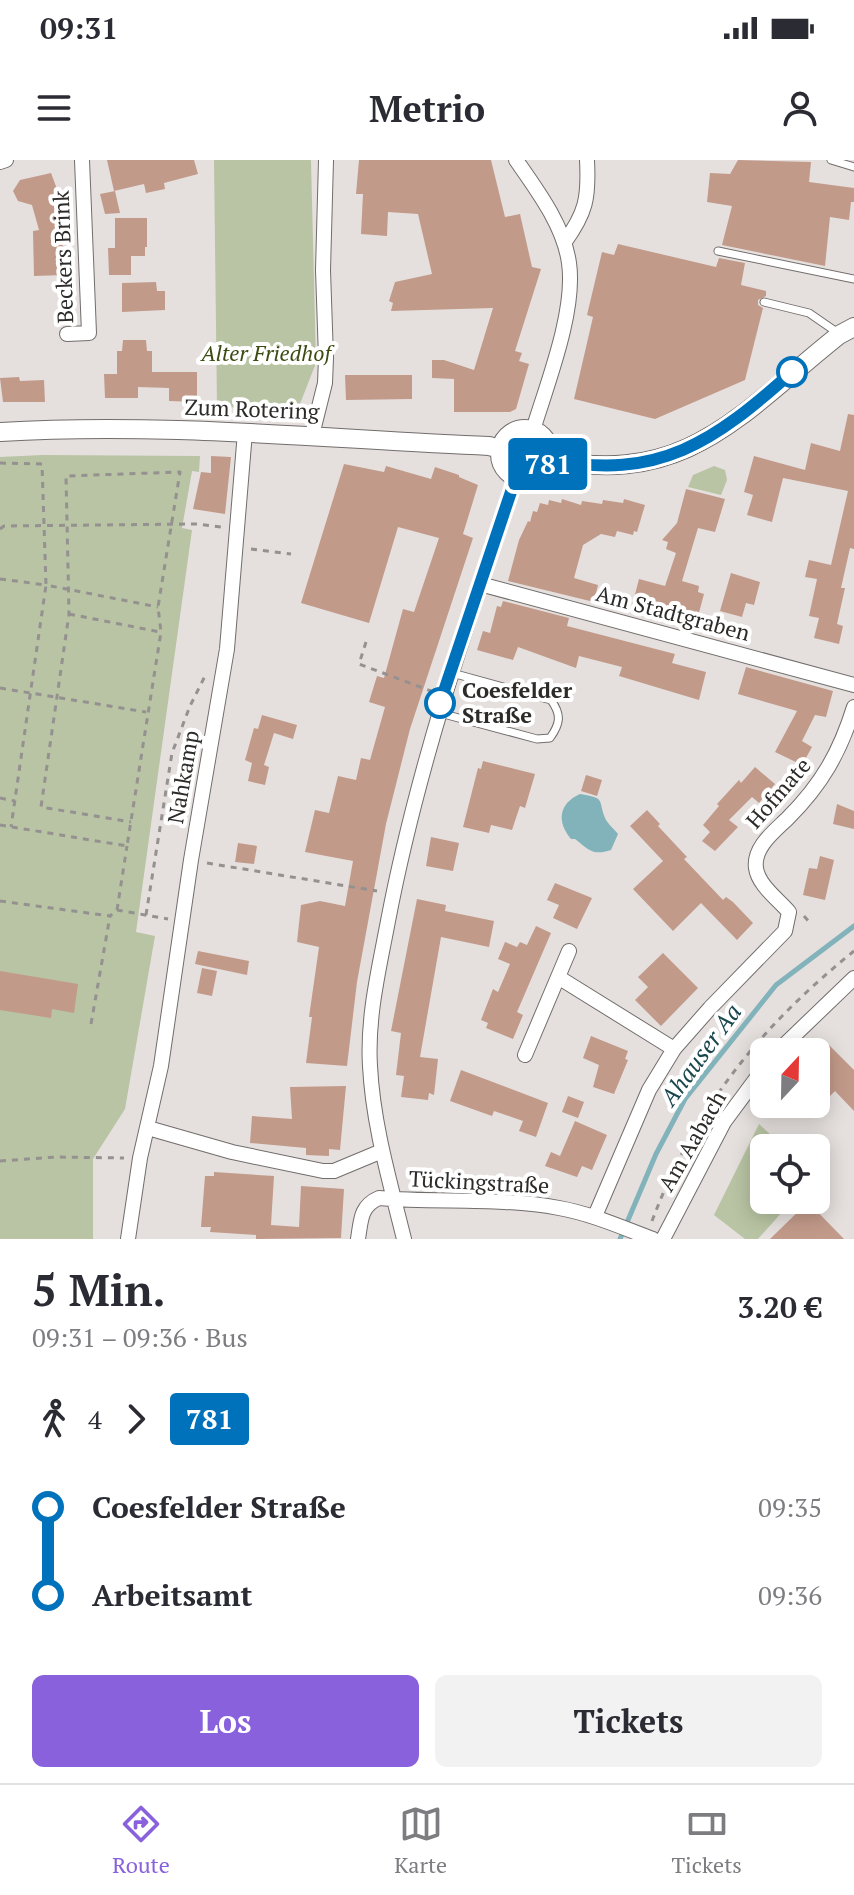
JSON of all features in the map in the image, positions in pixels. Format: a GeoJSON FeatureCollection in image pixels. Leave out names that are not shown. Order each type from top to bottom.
{"type":"FeatureCollection","features":[{"type":"Feature","properties":{"kind":"street"},"geometry":{"type":"LineString","coordinates":[[0,162],[6,160]]}},
{"type":"Feature","properties":{"kind":"street","name":"Beckers Brink"},"geometry":{"type":"LineString","coordinates":[[67,334],[89,333],[82,160]]}},
{"type":"Feature","properties":{"kind":"street"},"geometry":{"type":"LineString","coordinates":[[312,435],[325,383],[323,270],[326,160]]}},
{"type":"Feature","properties":{"kind":"street"},"geometry":{"type":"LineString","coordinates":[[516,160],[547,207],[564,243],[569,265],[567,308],[533,430]]}},
{"type":"Feature","properties":{"kind":"street"},"geometry":{"type":"LineString","coordinates":[[564,243],[579,222],[586,205],[587,160]]}},
{"type":"Feature","properties":{"kind":"street"},"geometry":{"type":"LineString","coordinates":[[550,459],[583,464],[622,464],[655,461],[679,453],[731,424],[847,331]]}},
{"type":"Feature","properties":{"kind":"street","name":"Zum Rotering"},"geometry":{"type":"LineString","coordinates":[[0,432],[71,428],[245,432],[501,449]]}},
{"type":"Feature","properties":{"kind":"street"},"geometry":{"type":"LineString","coordinates":[[517,430],[533,430],[543,436],[548,444],[550,459],[538,476],[529,479],[516,477],[505,468],[501,449],[509,435],[517,430]]}},
{"type":"Feature","properties":{"kind":"street","name":"Nahkamp"},"geometry":{"type":"LineString","coordinates":[[128,1239],[140,1158],[161,1066],[191,860],[227,649],[245,432]]}},
{"type":"Feature","properties":{"kind":"street"},"geometry":{"type":"LineString","coordinates":[[404,1239],[373,1105],[370,1034],[393,893],[438,712],[516,477]]}},
{"type":"Feature","properties":{"kind":"street","name":"Am Stadtgraben"},"geometry":{"type":"LineString","coordinates":[[480,584],[854,685]]}},
{"type":"Feature","properties":{"kind":"street","name":"Hofmate"},"geometry":{"type":"LineString","coordinates":[[602,1219],[649,1090],[674,1049],[785,931],[789,912],[758,875],[755,865],[760,848],[798,809],[834,760],[854,707]]}},
{"type":"Feature","properties":{"kind":"street"},"geometry":{"type":"LineString","coordinates":[[525,1055],[569,951]]}},
{"type":"Feature","properties":{"kind":"street"},"geometry":{"type":"LineString","coordinates":[[558,977],[674,1049]]}},
{"type":"Feature","properties":{"kind":"street"},"geometry":{"type":"LineString","coordinates":[[792,1038],[854,978]]}},
{"type":"Feature","properties":{"kind":"street","name":"Am Aabach"},"geometry":{"type":"LineString","coordinates":[[663,1239],[724,1122],[750,1087]]}},
{"type":"Feature","properties":{"kind":"street"},"geometry":{"type":"LineString","coordinates":[[148,1128],[232,1152],[323,1171],[334,1171],[382,1151]]}},
{"type":"Feature","properties":{"kind":"street"},"geometry":{"type":"LineString","coordinates":[[358,1239],[363,1211],[370,1202],[379,1198],[394,1199]]}},
{"type":"Feature","properties":{"kind":"street","name":"Tückingstraße"},"geometry":{"type":"LineString","coordinates":[[394,1199],[514,1203],[559,1208],[602,1219],[647,1237]]}},
{"type":"Feature","properties":{"kind":"lane"},"geometry":{"type":"LineString","coordinates":[[831,160],[854,167]]}},
{"type":"Feature","properties":{"kind":"lane"},"geometry":{"type":"LineString","coordinates":[[718,251],[854,279]]}},
{"type":"Feature","properties":{"kind":"lane"},"geometry":{"type":"LineString","coordinates":[[764,302],[809,313],[847,331]]}},
{"type":"Feature","properties":{"kind":"lane"},"geometry":{"type":"LineString","coordinates":[[438,712],[537,739],[550,738],[559,725],[558,709],[551,700],[451,672]]}},
{"type":"Feature","properties":{"kind":"path"},"geometry":{"type":"LineString","coordinates":[[0,463],[42,464],[46,585],[11,827]]}},
{"type":"Feature","properties":{"kind":"path"},"geometry":{"type":"LineString","coordinates":[[91,1024],[110,916],[117,910],[131,822],[148,712],[161,632],[158,607],[180,472],[66,476],[69,614],[41,807],[131,822]]}},
{"type":"Feature","properties":{"kind":"path"},"geometry":{"type":"LineString","coordinates":[[0,529],[4,526],[236,527]]}},
{"type":"Feature","properties":{"kind":"path"},"geometry":{"type":"LineString","coordinates":[[219,527],[219,534]]}},
{"type":"Feature","properties":{"kind":"path"},"geometry":{"type":"LineString","coordinates":[[235,546],[291,554]]}},
{"type":"Feature","properties":{"kind":"path"},"geometry":{"type":"LineString","coordinates":[[0,579],[158,607]]}},
{"type":"Feature","properties":{"kind":"path"},"geometry":{"type":"LineString","coordinates":[[69,614],[161,632]]}},
{"type":"Feature","properties":{"kind":"path"},"geometry":{"type":"LineString","coordinates":[[366,642],[359,664],[443,696]]}},
{"type":"Feature","properties":{"kind":"path"},"geometry":{"type":"LineString","coordinates":[[146,915],[172,753],[190,706],[210,667]]}},
{"type":"Feature","properties":{"kind":"path"},"geometry":{"type":"LineString","coordinates":[[0,688],[148,712]]}},
{"type":"Feature","properties":{"kind":"path"},"geometry":{"type":"LineString","coordinates":[[0,798],[15,801]]}},
{"type":"Feature","properties":{"kind":"path"},"geometry":{"type":"LineString","coordinates":[[0,825],[127,846]]}},
{"type":"Feature","properties":{"kind":"path"},"geometry":{"type":"LineString","coordinates":[[191,860],[393,893]]}},
{"type":"Feature","properties":{"kind":"path"},"geometry":{"type":"LineString","coordinates":[[0,901],[110,916]]}},
{"type":"Feature","properties":{"kind":"path"},"geometry":{"type":"LineString","coordinates":[[117,910],[182,921]]}},
{"type":"Feature","properties":{"kind":"path"},"geometry":{"type":"LineString","coordinates":[[0,1161],[56,1157],[140,1158]]}},
{"type":"Feature","properties":{"kind":"green space","name":"Alter Friedhof"},"geometry":{"type":"Polygon","coordinates":[[[214,160],[311,160],[316,363],[298,409],[217,407],[214,160]]]}},
{"type":"Feature","properties":{"kind":"green space"},"geometry":{"type":"Polygon","coordinates":[[[200,456],[199,472],[192,471],[182,528],[192,530],[136,932],[155,936],[125,1109],[93,1159],[93,1239],[0,1239],[0,457],[200,456]]]}},
{"type":"Feature","properties":{"kind":"green space"},"geometry":{"type":"Polygon","coordinates":[[[714,466],[725,470],[727,480],[721,495],[688,487],[693,475],[714,466]]]}},
{"type":"Feature","properties":{"kind":"green space"},"geometry":{"type":"Polygon","coordinates":[[[759,1124],[770,1134],[754,1134],[759,1124]]]}},
{"type":"Feature","properties":{"kind":"green space"},"geometry":{"type":"Polygon","coordinates":[[[750,1142],[750,1214],[780,1214],[758,1239],[745,1239],[714,1215],[750,1142]]]}},
{"type":"Feature","properties":{"kind":"water"},"geometry":{"type":"Polygon","coordinates":[[[580,794],[600,801],[606,820],[618,834],[611,850],[592,851],[566,833],[562,820],[564,808],[580,794]]]}},
{"type":"Feature","properties":{"kind":"building"},"geometry":{"type":"Polygon","coordinates":[[[107,160],[194,160],[198,174],[164,183],[165,189],[146,193],[144,184],[114,191],[107,160]]]}},
{"type":"Feature","properties":{"kind":"building"},"geometry":{"type":"Polygon","coordinates":[[[359,160],[491,160],[505,217],[520,214],[532,267],[541,269],[515,351],[522,353],[519,361],[529,364],[516,409],[510,412],[454,412],[454,379],[432,378],[432,360],[444,360],[474,370],[493,308],[391,311],[393,303],[389,301],[395,282],[432,274],[418,214],[388,212],[387,236],[361,234],[363,194],[356,194],[359,160]]]}},
{"type":"Feature","properties":{"kind":"building"},"geometry":{"type":"Polygon","coordinates":[[[738,160],[811,162],[809,182],[854,188],[849,220],[830,217],[825,266],[722,245],[732,206],[707,202],[710,173],[730,174],[738,160]]]}},
{"type":"Feature","properties":{"kind":"building"},"geometry":{"type":"Polygon","coordinates":[[[51,173],[60,197],[64,275],[34,276],[33,231],[39,230],[32,205],[18,201],[13,191],[20,180],[51,173]]]}},
{"type":"Feature","properties":{"kind":"building"},"geometry":{"type":"Polygon","coordinates":[[[115,191],[120,213],[105,214],[100,194],[115,191]]]}},
{"type":"Feature","properties":{"kind":"building"},"geometry":{"type":"Polygon","coordinates":[[[115,218],[147,218],[145,256],[131,256],[131,275],[109,275],[108,248],[115,248],[115,218]]]}},
{"type":"Feature","properties":{"kind":"building"},"geometry":{"type":"Polygon","coordinates":[[[618,244],[716,267],[719,258],[745,263],[741,285],[766,291],[766,296],[758,300],[758,305],[763,308],[745,380],[655,419],[574,399],[593,317],[587,315],[602,252],[614,255],[618,244]]]}},
{"type":"Feature","properties":{"kind":"building"},"geometry":{"type":"Polygon","coordinates":[[[156,282],[157,291],[165,291],[165,310],[122,312],[122,283],[156,282]]]}},
{"type":"Feature","properties":{"kind":"building"},"geometry":{"type":"Polygon","coordinates":[[[123,340],[146,340],[147,351],[152,351],[152,372],[197,372],[197,402],[169,401],[169,388],[138,387],[138,398],[105,398],[104,374],[117,374],[117,351],[122,351],[123,340]]]}},
{"type":"Feature","properties":{"kind":"building"},"geometry":{"type":"Polygon","coordinates":[[[345,375],[412,375],[412,399],[346,400],[345,375]]]}},
{"type":"Feature","properties":{"kind":"building"},"geometry":{"type":"Polygon","coordinates":[[[19,377],[20,381],[44,380],[45,402],[3,402],[0,378],[19,377]]]}},
{"type":"Feature","properties":{"kind":"building"},"geometry":{"type":"Polygon","coordinates":[[[848,414],[854,415],[854,549],[850,548],[841,588],[845,588],[837,624],[843,626],[839,644],[814,638],[819,618],[809,616],[817,579],[805,577],[809,560],[831,565],[848,491],[783,478],[772,522],[747,515],[753,495],[744,492],[754,456],[805,470],[811,443],[840,451],[848,414]]]}},
{"type":"Feature","properties":{"kind":"building"},"geometry":{"type":"Polygon","coordinates":[[[211,456],[231,457],[225,514],[193,509],[201,472],[211,473],[211,456]]]}},
{"type":"Feature","properties":{"kind":"building"},"geometry":{"type":"Polygon","coordinates":[[[344,464],[384,472],[386,466],[431,479],[435,467],[478,485],[463,534],[473,538],[410,729],[386,824],[357,982],[347,1066],[306,1063],[319,947],[297,942],[301,905],[320,901],[345,906],[353,861],[305,852],[315,810],[329,813],[338,776],[356,780],[361,758],[370,760],[385,707],[369,702],[377,676],[384,678],[403,609],[414,612],[439,538],[398,527],[369,623],[301,603],[344,464]]]}},
{"type":"Feature","properties":{"kind":"building"},"geometry":{"type":"Polygon","coordinates":[[[686,489],[725,499],[715,532],[698,528],[682,581],[699,586],[698,592],[704,594],[697,620],[632,606],[639,579],[665,586],[676,553],[666,549],[668,542],[662,540],[677,523],[686,489]]]}},
{"type":"Feature","properties":{"kind":"building"},"geometry":{"type":"Polygon","coordinates":[[[562,499],[581,505],[582,501],[602,504],[603,500],[623,503],[624,499],[645,505],[637,532],[634,531],[633,535],[617,531],[615,537],[601,534],[583,545],[574,578],[598,585],[594,602],[508,581],[519,540],[533,511],[537,512],[540,503],[548,505],[549,500],[561,503],[562,499]]]}},
{"type":"Feature","properties":{"kind":"building"},"geometry":{"type":"Polygon","coordinates":[[[731,573],[760,582],[754,605],[746,603],[742,617],[720,611],[731,573]]]}},
{"type":"Feature","properties":{"kind":"building"},"geometry":{"type":"Polygon","coordinates":[[[503,601],[569,618],[567,626],[675,654],[672,663],[706,672],[699,700],[619,676],[622,667],[579,656],[576,668],[518,647],[513,660],[477,650],[483,631],[490,633],[497,606],[501,607],[503,601]]]}},
{"type":"Feature","properties":{"kind":"building"},"geometry":{"type":"Polygon","coordinates":[[[746,667],[833,691],[826,717],[815,715],[802,741],[812,747],[802,765],[775,752],[797,711],[738,694],[746,667]]]}},
{"type":"Feature","properties":{"kind":"building"},"geometry":{"type":"Polygon","coordinates":[[[262,715],[297,725],[293,739],[274,733],[264,765],[269,767],[265,785],[248,781],[252,763],[245,760],[254,728],[258,729],[262,715]]]}},
{"type":"Feature","properties":{"kind":"building"},"geometry":{"type":"Polygon","coordinates":[[[483,761],[535,774],[525,808],[520,806],[512,830],[491,825],[489,833],[463,827],[478,768],[481,769],[483,761]]]}},
{"type":"Feature","properties":{"kind":"building"},"geometry":{"type":"Polygon","coordinates":[[[755,767],[775,784],[759,803],[752,797],[729,820],[738,827],[715,851],[702,841],[710,832],[703,825],[719,806],[717,804],[755,767]]]}},
{"type":"Feature","properties":{"kind":"building"},"geometry":{"type":"Polygon","coordinates":[[[586,775],[602,780],[597,796],[581,791],[586,775]]]}},
{"type":"Feature","properties":{"kind":"building"},"geometry":{"type":"Polygon","coordinates":[[[837,804],[854,811],[854,829],[833,824],[837,804]]]}},
{"type":"Feature","properties":{"kind":"building"},"geometry":{"type":"Polygon","coordinates":[[[647,810],[687,857],[684,859],[723,900],[726,897],[733,902],[753,923],[737,940],[701,903],[673,931],[633,889],[663,861],[630,826],[647,810]]]}},
{"type":"Feature","properties":{"kind":"building"},"geometry":{"type":"Polygon","coordinates":[[[431,837],[459,843],[453,871],[426,866],[431,837]]]}},
{"type":"Feature","properties":{"kind":"building"},"geometry":{"type":"Polygon","coordinates":[[[238,843],[257,846],[254,864],[235,862],[238,843]]]}},
{"type":"Feature","properties":{"kind":"building"},"geometry":{"type":"Polygon","coordinates":[[[820,856],[834,860],[825,900],[803,895],[809,868],[817,869],[820,856]]]}},
{"type":"Feature","properties":{"kind":"building"},"geometry":{"type":"Polygon","coordinates":[[[555,883],[592,898],[577,929],[553,918],[559,905],[547,900],[555,883]]]}},
{"type":"Feature","properties":{"kind":"building"},"geometry":{"type":"Polygon","coordinates":[[[417,899],[446,905],[445,911],[494,921],[489,947],[441,937],[420,1057],[438,1059],[434,1095],[429,1093],[428,1100],[401,1097],[404,1076],[396,1075],[401,1033],[391,1031],[417,899]]]}},
{"type":"Feature","properties":{"kind":"building"},"geometry":{"type":"Polygon","coordinates":[[[536,926],[551,933],[517,1012],[523,1015],[513,1039],[486,1028],[488,1023],[481,1020],[493,989],[498,992],[510,964],[498,959],[505,942],[517,947],[520,942],[527,945],[536,926]]]}},
{"type":"Feature","properties":{"kind":"building"},"geometry":{"type":"Polygon","coordinates":[[[198,951],[249,961],[247,975],[195,964],[198,951]]]}},
{"type":"Feature","properties":{"kind":"building"},"geometry":{"type":"Polygon","coordinates":[[[663,953],[698,988],[661,1026],[635,1000],[648,987],[638,977],[663,953]]]}},
{"type":"Feature","properties":{"kind":"building"},"geometry":{"type":"Polygon","coordinates":[[[202,968],[217,971],[212,996],[197,993],[202,968]]]}},
{"type":"Feature","properties":{"kind":"building"},"geometry":{"type":"Polygon","coordinates":[[[0,971],[78,984],[74,1013],[52,1009],[51,1018],[0,1010],[0,971]]]}},
{"type":"Feature","properties":{"kind":"building"},"geometry":{"type":"Polygon","coordinates":[[[591,1036],[628,1051],[625,1059],[628,1060],[614,1094],[593,1087],[599,1065],[583,1058],[591,1036]]]}},
{"type":"Feature","properties":{"kind":"building"},"geometry":{"type":"Polygon","coordinates":[[[830,1046],[854,1070],[854,1111],[835,1091],[830,1096],[830,1046]]]}},
{"type":"Feature","properties":{"kind":"building"},"geometry":{"type":"Polygon","coordinates":[[[461,1070],[548,1103],[536,1137],[519,1131],[523,1121],[494,1111],[492,1116],[450,1101],[461,1070]]]}},
{"type":"Feature","properties":{"kind":"building"},"geometry":{"type":"Polygon","coordinates":[[[346,1086],[340,1150],[329,1149],[329,1156],[306,1155],[306,1148],[250,1143],[252,1116],[292,1119],[290,1087],[346,1086]]]}},
{"type":"Feature","properties":{"kind":"building"},"geometry":{"type":"Polygon","coordinates":[[[568,1096],[584,1102],[578,1118],[562,1112],[568,1096]]]}},
{"type":"Feature","properties":{"kind":"building"},"geometry":{"type":"Polygon","coordinates":[[[575,1121],[607,1135],[592,1170],[582,1166],[577,1177],[545,1166],[551,1152],[560,1156],[575,1121]]]}},
{"type":"Feature","properties":{"kind":"building"},"geometry":{"type":"Polygon","coordinates":[[[214,1172],[274,1176],[271,1225],[299,1227],[301,1186],[344,1189],[341,1238],[256,1239],[256,1235],[210,1232],[211,1227],[201,1227],[205,1176],[214,1176],[214,1172]]]}},
{"type":"Feature","properties":{"kind":"building"},"geometry":{"type":"Polygon","coordinates":[[[796,1214],[820,1214],[844,1239],[770,1239],[796,1214]]]}},
{"type":"Feature","properties":{"kind":"waterway","name":"Ahauser Aa"},"geometry":{"type":"LineString","coordinates":[[620,1239],[656,1154],[685,1099],[776,985],[854,926]]}},
{"type":"Feature","properties":{"kind":"bus line","name":"781"},"geometry":{"type":"LineString","coordinates":[[440,703],[516,477],[529,479],[538,476],[550,459],[569,463],[622,464],[655,461],[679,453],[731,424],[792,372]]}},
{"type":"Feature","properties":{"kind":"place","name":"Coesfelder Straße"},"geometry":{"type":"Point","coordinates":[440,703]}}]}
